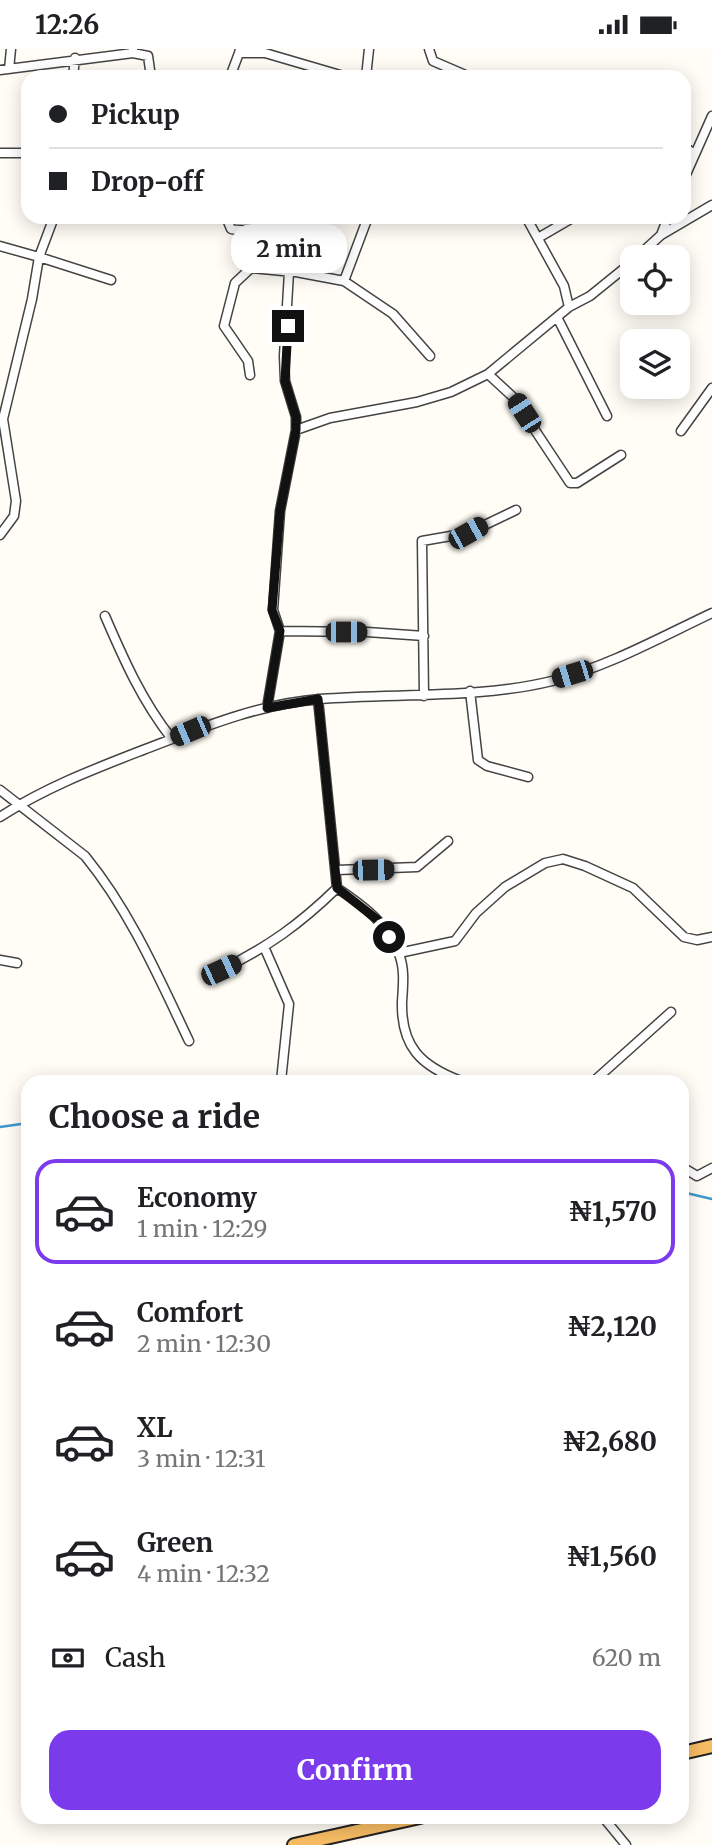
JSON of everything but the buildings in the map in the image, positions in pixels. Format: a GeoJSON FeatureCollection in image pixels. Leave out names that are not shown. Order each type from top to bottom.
{"type":"FeatureCollection","features":[{"type":"Feature","properties":{"kind":"highway"},"geometry":{"type":"LineString","coordinates":[[689,1751],[712,1746]]}},
{"type":"Feature","properties":{"kind":"highway"},"geometry":{"type":"LineString","coordinates":[[294,1845],[388,1824]]}},
{"type":"Feature","properties":{"kind":"street"},"geometry":{"type":"LineString","coordinates":[[11,49],[4,69],[133,51],[148,56],[150,70]]}},
{"type":"Feature","properties":{"kind":"street"},"geometry":{"type":"LineString","coordinates":[[367,70],[369,49]]}},
{"type":"Feature","properties":{"kind":"street"},"geometry":{"type":"LineString","coordinates":[[429,49],[433,61],[454,70]]}},
{"type":"Feature","properties":{"kind":"street"},"geometry":{"type":"LineString","coordinates":[[232,70],[239,51],[265,53],[322,70]]}},
{"type":"Feature","properties":{"kind":"street"},"geometry":{"type":"LineString","coordinates":[[74,70],[75,58]]}},
{"type":"Feature","properties":{"kind":"street"},"geometry":{"type":"LineString","coordinates":[[691,162],[712,116]]}},
{"type":"Feature","properties":{"kind":"street"},"geometry":{"type":"LineString","coordinates":[[691,152],[694,155]]}},
{"type":"Feature","properties":{"kind":"street"},"geometry":{"type":"LineString","coordinates":[[0,153],[21,153]]}},
{"type":"Feature","properties":{"kind":"street"},"geometry":{"type":"LineString","coordinates":[[691,217],[712,205]]}},
{"type":"Feature","properties":{"kind":"street"},"geometry":{"type":"LineString","coordinates":[[2,529],[14,516],[16,501],[3,419],[32,299],[38,257],[51,224]]}},
{"type":"Feature","properties":{"kind":"street"},"geometry":{"type":"LineString","coordinates":[[229,224],[231,229],[239,231],[272,226],[289,229],[299,235]]}},
{"type":"Feature","properties":{"kind":"street"},"geometry":{"type":"LineString","coordinates":[[267,708],[280,631],[272,610],[280,511],[296,430],[296,417],[285,381],[292,271],[304,224]]}},
{"type":"Feature","properties":{"kind":"street"},"geometry":{"type":"LineString","coordinates":[[344,281],[365,224]]}},
{"type":"Feature","properties":{"kind":"street"},"geometry":{"type":"LineString","coordinates":[[530,224],[564,286],[569,307]]}},
{"type":"Feature","properties":{"kind":"street"},"geometry":{"type":"LineString","coordinates":[[538,238],[562,224]]}},
{"type":"Feature","properties":{"kind":"street"},"geometry":{"type":"LineString","coordinates":[[661,235],[665,224]]}},
{"type":"Feature","properties":{"kind":"street"},"geometry":{"type":"LineString","coordinates":[[650,245],[680,224]]}},
{"type":"Feature","properties":{"kind":"street"},"geometry":{"type":"LineString","coordinates":[[0,246],[111,280]]}},
{"type":"Feature","properties":{"kind":"street"},"geometry":{"type":"LineString","coordinates":[[250,375],[248,361],[224,326],[235,283],[251,268],[292,271],[344,281],[393,314],[430,356]]}},
{"type":"Feature","properties":{"kind":"street"},"geometry":{"type":"LineString","coordinates":[[296,430],[330,418],[428,399],[451,392],[488,374],[569,307],[590,296],[620,272]]}},
{"type":"Feature","properties":{"kind":"street"},"geometry":{"type":"LineString","coordinates":[[558,317],[607,416]]}},
{"type":"Feature","properties":{"kind":"street"},"geometry":{"type":"LineString","coordinates":[[488,374],[513,397],[570,483],[577,484],[621,455]]}},
{"type":"Feature","properties":{"kind":"street"},"geometry":{"type":"LineString","coordinates":[[681,431],[712,388]]}},
{"type":"Feature","properties":{"kind":"street"},"geometry":{"type":"LineString","coordinates":[[424,696],[422,541],[468,533],[516,510]]}},
{"type":"Feature","properties":{"kind":"street"},"geometry":{"type":"LineString","coordinates":[[0,817],[18,805],[75,777],[208,723],[318,699],[424,696],[550,681],[618,660],[712,613]]}},
{"type":"Feature","properties":{"kind":"street"},"geometry":{"type":"LineString","coordinates":[[105,616],[129,672],[152,713],[172,739]]}},
{"type":"Feature","properties":{"kind":"street"},"geometry":{"type":"LineString","coordinates":[[280,631],[424,636]]}},
{"type":"Feature","properties":{"kind":"street"},"geometry":{"type":"LineString","coordinates":[[470,691],[478,760],[487,766],[528,777]]}},
{"type":"Feature","properties":{"kind":"street"},"geometry":{"type":"LineString","coordinates":[[221,970],[265,949],[304,920],[337,888],[318,699]]}},
{"type":"Feature","properties":{"kind":"street"},"geometry":{"type":"LineString","coordinates":[[0,790],[85,856],[95,868],[137,933],[189,1041]]}},
{"type":"Feature","properties":{"kind":"street"},"geometry":{"type":"LineString","coordinates":[[337,870],[417,867],[448,841]]}},
{"type":"Feature","properties":{"kind":"street"},"geometry":{"type":"LineString","coordinates":[[399,953],[455,941],[476,913],[505,887],[545,863],[563,859],[633,888],[684,937],[697,940],[712,937]]}},
{"type":"Feature","properties":{"kind":"street"},"geometry":{"type":"LineString","coordinates":[[337,888],[379,921],[399,953],[404,981],[404,1029],[416,1056],[425,1065],[448,1075]]}},
{"type":"Feature","properties":{"kind":"street"},"geometry":{"type":"LineString","coordinates":[[265,949],[289,1004],[282,1075]]}},
{"type":"Feature","properties":{"kind":"street"},"geometry":{"type":"LineString","coordinates":[[0,960],[17,963]]}},
{"type":"Feature","properties":{"kind":"street"},"geometry":{"type":"LineString","coordinates":[[601,1075],[671,1012]]}},
{"type":"Feature","properties":{"kind":"street"},"geometry":{"type":"LineString","coordinates":[[689,1171],[697,1176],[712,1168]]}},
{"type":"Feature","properties":{"kind":"street"},"geometry":{"type":"LineString","coordinates":[[609,1824],[626,1845]]}},
{"type":"Feature","properties":{"kind":"waterway"},"geometry":{"type":"LineString","coordinates":[[0,1127],[21,1124]]}},
{"type":"Feature","properties":{"kind":"waterway"},"geometry":{"type":"LineString","coordinates":[[689,1194],[712,1199]]}},
{"type":"Feature","properties":{"kind":"route"},"geometry":{"type":"LineString","coordinates":[[288,326],[284,356],[285,381],[296,417],[296,430],[280,511],[272,610],[280,631],[267,708],[318,699],[337,888],[356,900],[379,921],[389,937]]}}]}
